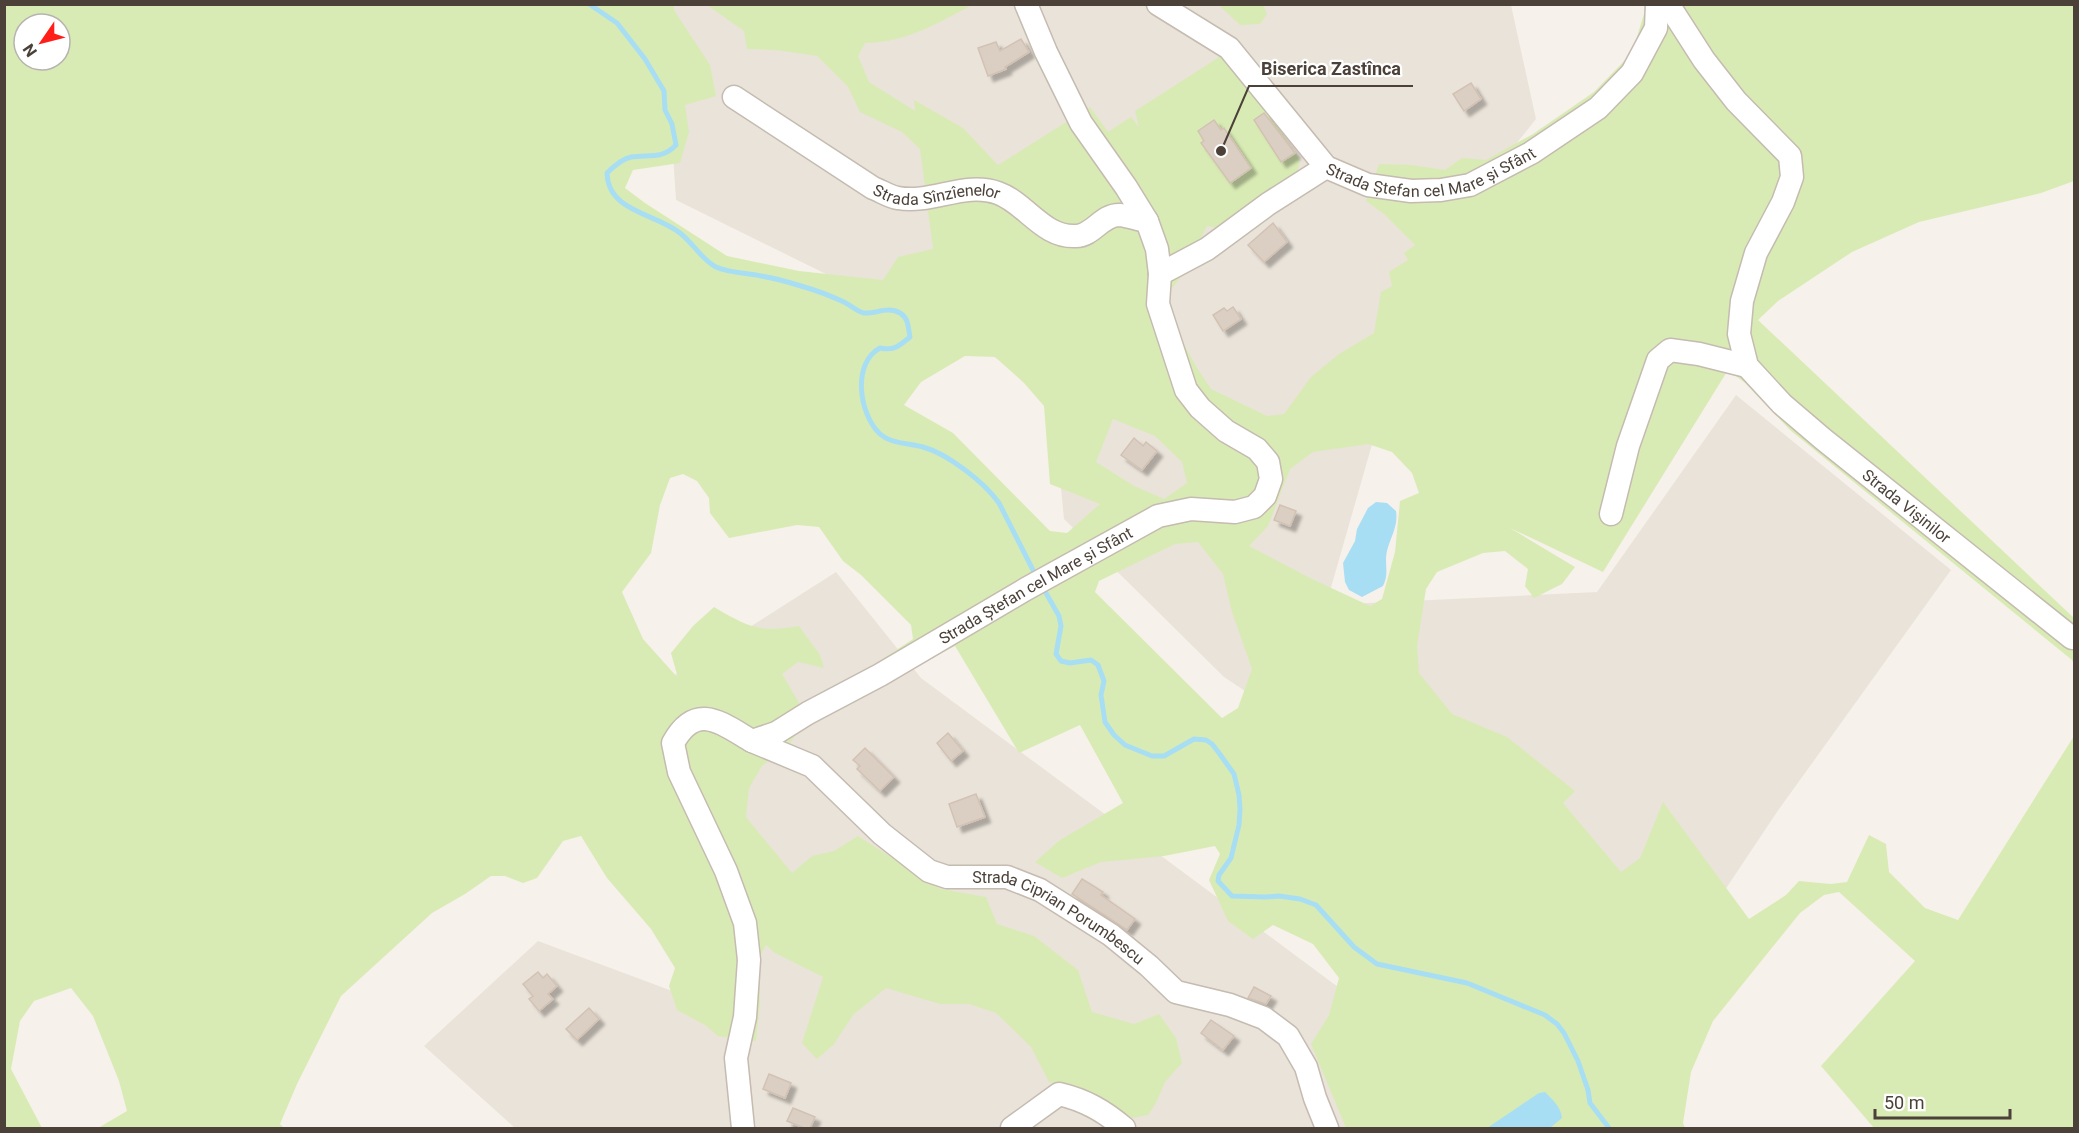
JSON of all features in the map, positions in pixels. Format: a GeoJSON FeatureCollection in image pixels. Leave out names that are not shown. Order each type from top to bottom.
{"type":"FeatureCollection","features":[{"type":"Feature","properties":{"kind":"street","name":"Strada Ștefan cel Mare și Sfânt"},"geometry":{"type":"LineString","coordinates":[[752,741],[776,733],[1158,516],[1191,509],[1235,513],[1254,507],[1265,496],[1271,479],[1268,462],[1257,449],[1226,431],[1200,408],[1186,390],[1158,304],[1160,274],[1157,249],[1147,222],[1126,187],[1081,123],[1046,52],[1026,4]]}},
{"type":"Feature","properties":{"kind":"street","name":"Strada Ștefan cel Mare și Sfânt"},"geometry":{"type":"LineString","coordinates":[[1158,4],[1229,48],[1326,167],[1368,185],[1411,191],[1441,190],[1470,185],[1531,153],[1599,108],[1632,73],[1656,28],[1657,4]]}},
{"type":"Feature","properties":{"kind":"street","name":"Strada Vișinilor"},"geometry":{"type":"LineString","coordinates":[[1668,4],[1704,60],[1736,101],[1790,156],[1792,177],[1783,202],[1756,253],[1742,301],[1739,334],[1747,366],[1782,404],[1823,439],[2072,638]]}},
{"type":"Feature","properties":{"kind":"street","name":"Strada Sînzîenelor"},"geometry":{"type":"LineString","coordinates":[[735,98],[873,188],[898,198],[920,198],[979,188],[999,193],[1046,228],[1062,234],[1077,236],[1086,234],[1105,219],[1119,215],[1147,222]]}},
{"type":"Feature","properties":{"kind":"street"},"geometry":{"type":"LineString","coordinates":[[1160,274],[1207,249],[1269,204],[1326,167]]}},
{"type":"Feature","properties":{"kind":"street"},"geometry":{"type":"LineString","coordinates":[[1611,514],[1628,447],[1658,360],[1670,350],[1699,354],[1747,366]]}},
{"type":"Feature","properties":{"kind":"street"},"geometry":{"type":"LineString","coordinates":[[743,1128],[736,1058],[745,1017],[749,960],[745,923],[726,871],[679,772],[673,743],[681,728],[699,718],[714,719],[752,741]]}},
{"type":"Feature","properties":{"kind":"street","name":"Strada Ciprian Porumbescu"},"geometry":{"type":"LineString","coordinates":[[752,741],[812,766],[882,834],[930,871],[947,877],[1007,877],[1040,890],[1111,935],[1176,992],[1230,1005],[1264,1018],[1288,1036],[1306,1067],[1327,1128]]}},
{"type":"Feature","properties":{"kind":"street"},"geometry":{"type":"LineString","coordinates":[[1012,1128],[1059,1094],[1079,1098],[1105,1113],[1124,1128]]}},
{"type":"Feature","properties":{"kind":"shaded area"},"geometry":{"type":"Polygon","coordinates":[[[663,5],[1511,5],[1536,119],[1426,256],[1326,605],[1597,592],[1736,395],[1951,570],[1777,812],[1669,974],[1224,677],[1064,519],[1051,385],[676,200],[663,5]]]}},
{"type":"Feature","properties":{"kind":"shaded area"},"geometry":{"type":"Polygon","coordinates":[[[836,572],[921,678],[1365,1007],[1442,1128],[515,1128],[424,1046],[538,941],[734,1014],[629,704],[836,572]]]}},
{"type":"Feature","properties":{"kind":"green space"},"geometry":{"type":"Polygon","coordinates":[[[5,5],[674,5],[674,10],[710,65],[716,96],[685,105],[689,132],[680,163],[633,170],[625,188],[727,256],[799,271],[883,280],[898,257],[933,249],[920,149],[902,132],[860,112],[848,87],[817,56],[776,50],[747,49],[744,31],[707,5],[972,5],[907,36],[894,40],[865,43],[858,56],[869,82],[915,111],[914,100],[963,128],[998,165],[1090,107],[1108,132],[1131,117],[1139,127],[1135,111],[1224,54],[1300,160],[1296,177],[1218,228],[1207,226],[1180,278],[1166,296],[1172,322],[1211,389],[1267,416],[1284,414],[1311,377],[1339,354],[1374,333],[1381,292],[1392,286],[1389,272],[1408,260],[1404,253],[1415,245],[1384,214],[1366,201],[1379,164],[1411,165],[1445,170],[1462,158],[1486,160],[1533,134],[1594,92],[1632,53],[1645,5],[2074,5],[2074,181],[2041,193],[1919,222],[1852,252],[1778,301],[1758,320],[2074,618],[2074,664],[2072,660],[1790,430],[1745,383],[1728,370],[1603,572],[1510,528],[1575,567],[1562,584],[1534,598],[1525,586],[1528,569],[1505,551],[1483,553],[1437,572],[1426,589],[1417,646],[1419,673],[1452,714],[1507,737],[1575,791],[1563,803],[1621,872],[1640,858],[1663,802],[1749,919],[1786,895],[1799,881],[1831,884],[1847,882],[1869,835],[1886,844],[1889,872],[1925,908],[1958,920],[2074,736],[2074,1128],[1874,1128],[1821,1066],[1915,961],[1839,892],[1824,895],[1800,913],[1713,1021],[1691,1072],[1683,1123],[1685,1128],[1346,1128],[1311,1044],[1329,1015],[1339,978],[1313,944],[1273,925],[1253,939],[1228,921],[1209,880],[1220,854],[1215,846],[1164,856],[1101,862],[1062,878],[1035,862],[1060,840],[1123,803],[1080,725],[1019,753],[955,646],[896,677],[878,662],[913,639],[911,625],[861,575],[843,561],[819,527],[797,525],[729,538],[710,513],[709,498],[697,481],[683,474],[670,478],[660,505],[651,553],[622,592],[643,639],[678,678],[671,653],[693,626],[714,607],[754,627],[774,629],[799,626],[820,655],[824,668],[798,662],[782,674],[798,701],[804,723],[790,743],[762,766],[749,788],[746,817],[792,873],[812,856],[834,851],[858,836],[941,889],[986,897],[997,924],[1034,936],[1078,970],[1092,1012],[1134,1024],[1159,1014],[1176,1038],[1182,1063],[1165,1082],[1148,1115],[1132,1118],[1083,1090],[1049,1082],[1031,1047],[996,1013],[969,1004],[940,1004],[886,988],[853,1015],[834,1044],[817,1059],[802,1043],[823,977],[775,953],[766,945],[759,958],[760,1002],[756,1041],[718,1036],[705,1025],[677,1010],[669,986],[675,968],[651,929],[607,878],[581,836],[563,841],[537,878],[523,883],[505,876],[491,876],[432,913],[341,996],[297,1084],[280,1124],[284,1128],[98,1128],[127,1111],[119,1081],[93,1016],[71,988],[34,1001],[20,1021],[11,1069],[42,1128],[5,1128],[5,5]],[[965,356],[921,382],[904,405],[953,433],[1050,531],[1067,533],[1100,504],[1050,484],[1044,406],[1024,383],[995,357],[965,356]],[[1113,419],[1096,462],[1134,486],[1164,499],[1187,483],[1182,462],[1155,436],[1113,419]],[[1368,444],[1313,452],[1290,469],[1268,526],[1249,546],[1370,606],[1382,599],[1395,552],[1400,501],[1419,493],[1412,473],[1392,452],[1368,444]],[[1198,542],[1175,544],[1099,581],[1095,592],[1222,718],[1238,708],[1252,669],[1232,612],[1223,574],[1198,542]]]}},
{"type":"Feature","properties":{"kind":"green space"},"geometry":{"type":"Polygon","coordinates":[[[1219,5],[1263,5],[1267,14],[1260,24],[1240,25],[1219,5]]]}},
{"type":"Feature","properties":{"kind":"water"},"geometry":{"type":"Polygon","coordinates":[[[1376,502],[1387,503],[1396,511],[1396,524],[1387,552],[1386,576],[1383,586],[1362,597],[1349,590],[1345,582],[1343,563],[1355,541],[1357,529],[1368,508],[1376,502]]]}},
{"type":"Feature","properties":{"kind":"water"},"geometry":{"type":"Polygon","coordinates":[[[1545,1092],[1558,1107],[1562,1118],[1550,1128],[1487,1128],[1539,1093],[1545,1092]]]}},
{"type":"Feature","properties":{"kind":"building"},"geometry":{"type":"Polygon","coordinates":[[[1021,39],[1029,52],[1005,67],[1006,69],[988,76],[978,48],[996,42],[1000,51],[1021,39]]]}},
{"type":"Feature","properties":{"kind":"building"},"geometry":{"type":"Polygon","coordinates":[[[1471,83],[1481,99],[1464,111],[1453,94],[1471,83]]]}},
{"type":"Feature","properties":{"kind":"building"},"geometry":{"type":"Polygon","coordinates":[[[1264,113],[1295,153],[1281,162],[1254,120],[1264,113]]]}},
{"type":"Feature","properties":{"kind":"building"},"geometry":{"type":"Polygon","coordinates":[[[1214,120],[1221,130],[1224,128],[1251,168],[1230,183],[1201,143],[1204,141],[1198,131],[1214,120]]]}},
{"type":"Feature","properties":{"kind":"building"},"geometry":{"type":"Polygon","coordinates":[[[1273,223],[1287,242],[1264,262],[1248,245],[1273,223]]]}},
{"type":"Feature","properties":{"kind":"building"},"geometry":{"type":"Polygon","coordinates":[[[1233,307],[1241,319],[1223,331],[1213,315],[1224,308],[1227,311],[1233,307]]]}},
{"type":"Feature","properties":{"kind":"building"},"geometry":{"type":"Polygon","coordinates":[[[1134,438],[1143,446],[1146,442],[1157,451],[1142,470],[1121,455],[1134,438]]]}},
{"type":"Feature","properties":{"kind":"building"},"geometry":{"type":"Polygon","coordinates":[[[1280,505],[1296,511],[1290,526],[1274,520],[1280,505]]]}},
{"type":"Feature","properties":{"kind":"building"},"geometry":{"type":"Polygon","coordinates":[[[948,733],[963,751],[951,761],[937,743],[948,733]]]}},
{"type":"Feature","properties":{"kind":"building"},"geometry":{"type":"Polygon","coordinates":[[[865,748],[894,777],[880,791],[857,769],[860,766],[853,760],[865,748]]]}},
{"type":"Feature","properties":{"kind":"building"},"geometry":{"type":"Polygon","coordinates":[[[976,794],[985,817],[957,827],[949,804],[976,794]]]}},
{"type":"Feature","properties":{"kind":"building"},"geometry":{"type":"Polygon","coordinates":[[[1082,879],[1103,892],[1101,895],[1135,919],[1127,930],[1072,894],[1082,879]]]}},
{"type":"Feature","properties":{"kind":"building"},"geometry":{"type":"Polygon","coordinates":[[[538,972],[543,978],[547,974],[557,986],[548,994],[553,999],[539,1011],[529,999],[533,996],[523,984],[538,972]]]}},
{"type":"Feature","properties":{"kind":"building"},"geometry":{"type":"Polygon","coordinates":[[[1254,987],[1271,996],[1266,1004],[1248,998],[1254,987]]]}},
{"type":"Feature","properties":{"kind":"building"},"geometry":{"type":"Polygon","coordinates":[[[589,1008],[599,1019],[577,1040],[566,1029],[589,1008]]]}},
{"type":"Feature","properties":{"kind":"building"},"geometry":{"type":"Polygon","coordinates":[[[1211,1020],[1234,1036],[1223,1050],[1201,1033],[1211,1020]]]}},
{"type":"Feature","properties":{"kind":"building"},"geometry":{"type":"Polygon","coordinates":[[[769,1074],[791,1083],[785,1098],[763,1089],[769,1074]]]}},
{"type":"Feature","properties":{"kind":"building"},"geometry":{"type":"Polygon","coordinates":[[[793,1108],[815,1117],[810,1128],[787,1121],[793,1108]]]}},
{"type":"Feature","properties":{"kind":"waterway"},"geometry":{"type":"LineString","coordinates":[[589,4],[617,23],[645,59],[664,91],[665,110],[672,124],[676,145],[660,155],[631,157],[615,166],[607,173],[609,186],[615,196],[624,204],[680,233],[716,267],[776,279],[823,293],[864,313],[891,310],[903,315],[908,324],[910,337],[896,347],[880,348],[871,355],[865,365],[861,389],[872,424],[883,437],[923,447],[943,456],[984,486],[999,503],[1037,578]]}},
{"type":"Feature","properties":{"kind":"waterway"},"geometry":{"type":"LineString","coordinates":[[1042,586],[1059,616],[1061,626],[1056,654],[1061,661],[1070,663],[1091,660],[1098,665],[1104,681],[1101,695],[1105,722],[1114,735],[1125,745],[1152,756],[1164,756],[1194,739],[1206,740],[1212,744],[1234,774],[1239,795],[1239,825],[1231,858],[1219,875],[1218,881],[1232,896],[1279,896],[1300,899],[1316,905],[1354,947],[1377,964],[1467,983],[1545,1015],[1564,1033],[1578,1061],[1590,1103],[1609,1128]]}},
{"type":"Feature","properties":{"kind":"place","name":"Biserica Zastînca"},"geometry":{"type":"Point","coordinates":[1221,151]}}]}
